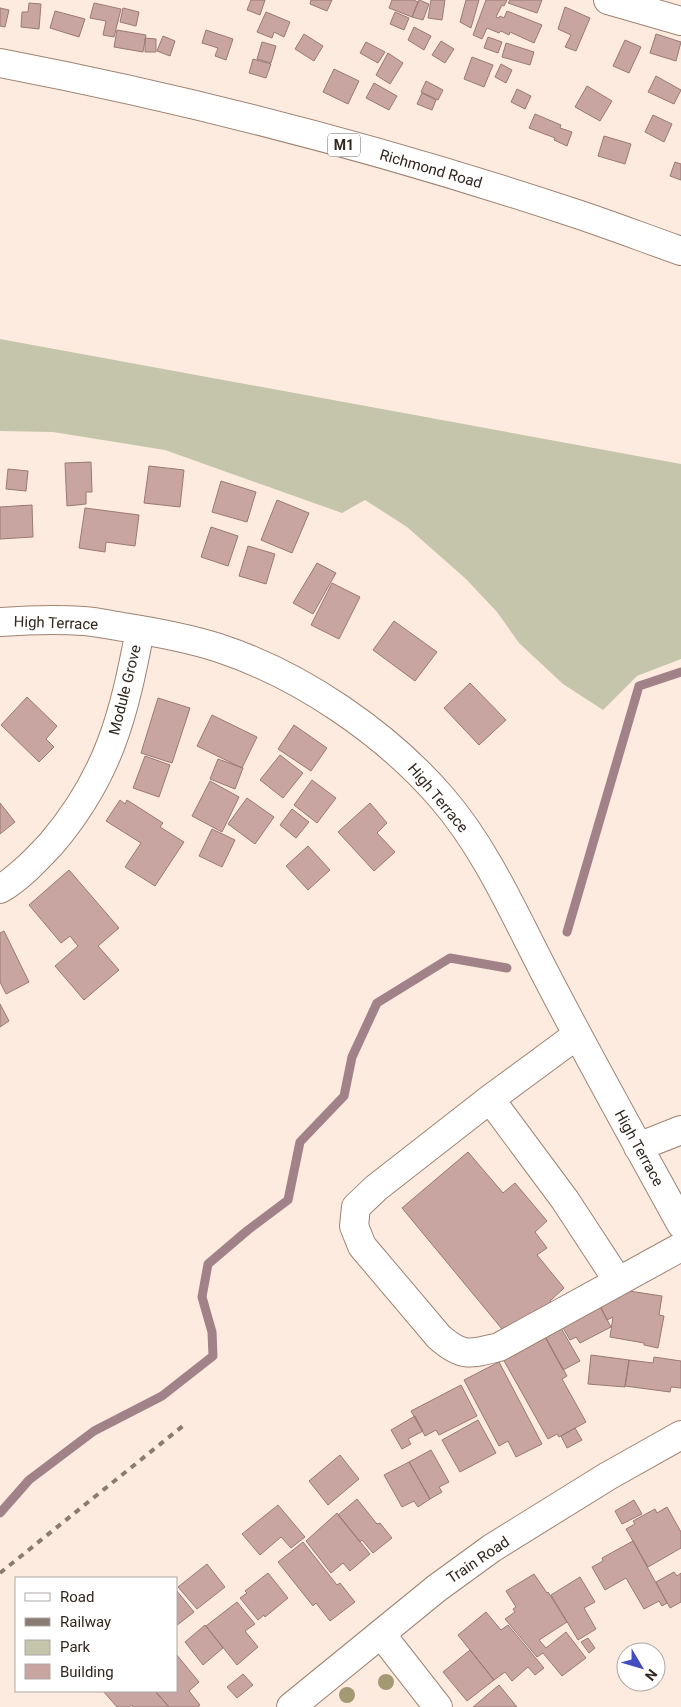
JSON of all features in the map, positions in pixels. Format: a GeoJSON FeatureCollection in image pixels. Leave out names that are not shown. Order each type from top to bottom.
{"type":"FeatureCollection","features":[{"type":"Feature","properties":{"kind":"main road"},"geometry":{"type":"LineString","coordinates":[[608,0],[634,4],[681,21]]}},
{"type":"Feature","properties":{"kind":"main road","name":"Richmond Road"},"geometry":{"type":"LineString","coordinates":[[0,63],[86,80],[274,125],[431,168],[571,212],[681,252]]}},
{"type":"Feature","properties":{"kind":"main road","name":"High Terrace"},"geometry":{"type":"LineString","coordinates":[[0,622],[36,620],[84,621],[179,637],[220,648],[299,684],[376,734],[402,756],[442,799],[471,836],[681,1224]]}},
{"type":"Feature","properties":{"kind":"main road","name":"Module Grove"},"geometry":{"type":"LineString","coordinates":[[0,889],[37,860],[71,821],[93,785],[105,762],[121,718],[140,630]]}},
{"type":"Feature","properties":{"kind":"main road"},"geometry":{"type":"LineString","coordinates":[[577,1034],[376,1188],[356,1207],[354,1226],[362,1246],[439,1337],[453,1349],[470,1354],[499,1348],[618,1280],[681,1247]]}},
{"type":"Feature","properties":{"kind":"main road"},"geometry":{"type":"LineString","coordinates":[[490,1099],[565,1200],[618,1280]]}},
{"type":"Feature","properties":{"kind":"main road"},"geometry":{"type":"LineString","coordinates":[[638,1147],[681,1130]]}},
{"type":"Feature","properties":{"kind":"main road","name":"Train Road"},"geometry":{"type":"LineString","coordinates":[[291,1707],[437,1588],[492,1548],[608,1476],[681,1435]]}},
{"type":"Feature","properties":{"kind":"main road"},"geometry":{"type":"LineString","coordinates":[[381,1634],[438,1707]]}},
{"type":"Feature","properties":{"kind":"green space"},"geometry":{"type":"Polygon","coordinates":[[[0,339],[681,464],[681,659],[637,676],[603,710],[563,684],[519,643],[497,612],[466,579],[407,527],[365,500],[342,513],[165,450],[53,432],[0,431],[0,339]]]}},
{"type":"Feature","properties":{"kind":"building"},"geometry":{"type":"Polygon","coordinates":[[[251,0],[265,0],[260,15],[247,10],[251,0]]]}},
{"type":"Feature","properties":{"kind":"building"},"geometry":{"type":"Polygon","coordinates":[[[311,0],[332,0],[327,11],[310,4],[311,0]]]}},
{"type":"Feature","properties":{"kind":"building"},"geometry":{"type":"Polygon","coordinates":[[[392,0],[414,0],[418,2],[412,17],[389,8],[392,0]]]}},
{"type":"Feature","properties":{"kind":"building"},"geometry":{"type":"Polygon","coordinates":[[[419,0],[429,4],[423,20],[412,17],[419,0]]]}},
{"type":"Feature","properties":{"kind":"building"},"geometry":{"type":"Polygon","coordinates":[[[431,0],[445,0],[442,20],[428,18],[431,0]]]}},
{"type":"Feature","properties":{"kind":"building"},"geometry":{"type":"Polygon","coordinates":[[[466,0],[479,0],[471,28],[460,22],[466,0]]]}},
{"type":"Feature","properties":{"kind":"building"},"geometry":{"type":"Polygon","coordinates":[[[486,0],[507,0],[496,17],[504,18],[507,11],[542,25],[534,43],[510,32],[509,35],[487,28],[482,39],[473,35],[486,0]]]}},
{"type":"Feature","properties":{"kind":"building"},"geometry":{"type":"Polygon","coordinates":[[[510,0],[542,0],[537,13],[508,3],[510,0]]]}},
{"type":"Feature","properties":{"kind":"building"},"geometry":{"type":"Polygon","coordinates":[[[29,3],[41,4],[39,29],[21,27],[22,12],[28,12],[29,3]]]}},
{"type":"Feature","properties":{"kind":"building"},"geometry":{"type":"Polygon","coordinates":[[[94,3],[121,9],[114,37],[103,35],[106,21],[90,18],[94,3]]]}},
{"type":"Feature","properties":{"kind":"building"},"geometry":{"type":"Polygon","coordinates":[[[565,7],[590,18],[576,51],[565,47],[571,35],[558,29],[565,7]]]}},
{"type":"Feature","properties":{"kind":"building"},"geometry":{"type":"Polygon","coordinates":[[[0,8],[9,10],[5,27],[0,26],[0,8]]]}},
{"type":"Feature","properties":{"kind":"building"},"geometry":{"type":"Polygon","coordinates":[[[123,8],[139,12],[136,26],[120,22],[123,8]]]}},
{"type":"Feature","properties":{"kind":"building"},"geometry":{"type":"Polygon","coordinates":[[[55,11],[85,19],[79,37],[50,28],[55,11]]]}},
{"type":"Feature","properties":{"kind":"building"},"geometry":{"type":"Polygon","coordinates":[[[266,12],[290,22],[284,37],[274,32],[272,38],[257,32],[266,12]]]}},
{"type":"Feature","properties":{"kind":"building"},"geometry":{"type":"Polygon","coordinates":[[[395,12],[409,18],[404,30],[390,24],[395,12]]]}},
{"type":"Feature","properties":{"kind":"building"},"geometry":{"type":"Polygon","coordinates":[[[414,27],[431,36],[424,50],[408,40],[414,27]]]}},
{"type":"Feature","properties":{"kind":"building"},"geometry":{"type":"Polygon","coordinates":[[[117,30],[146,35],[143,52],[114,47],[117,30]]]}},
{"type":"Feature","properties":{"kind":"building"},"geometry":{"type":"Polygon","coordinates":[[[206,30],[233,39],[226,60],[215,56],[218,48],[202,43],[206,30]]]}},
{"type":"Feature","properties":{"kind":"building"},"geometry":{"type":"Polygon","coordinates":[[[304,34],[323,46],[314,61],[295,49],[304,34]]]}},
{"type":"Feature","properties":{"kind":"building"},"geometry":{"type":"Polygon","coordinates":[[[656,34],[681,42],[676,61],[650,53],[656,34]]]}},
{"type":"Feature","properties":{"kind":"building"},"geometry":{"type":"Polygon","coordinates":[[[163,36],[175,41],[170,56],[157,51],[163,36]]]}},
{"type":"Feature","properties":{"kind":"building"},"geometry":{"type":"Polygon","coordinates":[[[488,37],[502,42],[498,53],[484,48],[488,37]]]}},
{"type":"Feature","properties":{"kind":"building"},"geometry":{"type":"Polygon","coordinates":[[[145,38],[156,39],[156,52],[145,52],[145,38]]]}},
{"type":"Feature","properties":{"kind":"building"},"geometry":{"type":"Polygon","coordinates":[[[625,40],[641,47],[629,73],[613,66],[625,40]]]}},
{"type":"Feature","properties":{"kind":"building"},"geometry":{"type":"Polygon","coordinates":[[[441,41],[454,49],[445,63],[432,55],[441,41]]]}},
{"type":"Feature","properties":{"kind":"building"},"geometry":{"type":"Polygon","coordinates":[[[262,42],[276,46],[271,63],[257,59],[262,42]]]}},
{"type":"Feature","properties":{"kind":"building"},"geometry":{"type":"Polygon","coordinates":[[[366,42],[385,52],[378,63],[360,53],[366,42]]]}},
{"type":"Feature","properties":{"kind":"building"},"geometry":{"type":"Polygon","coordinates":[[[506,43],[534,52],[530,65],[502,57],[506,43]]]}},
{"type":"Feature","properties":{"kind":"building"},"geometry":{"type":"Polygon","coordinates":[[[388,53],[403,63],[390,84],[376,75],[388,53]]]}},
{"type":"Feature","properties":{"kind":"building"},"geometry":{"type":"Polygon","coordinates":[[[472,57],[493,65],[484,87],[464,79],[472,57]]]}},
{"type":"Feature","properties":{"kind":"building"},"geometry":{"type":"Polygon","coordinates":[[[253,59],[271,64],[266,78],[249,73],[253,59]]]}},
{"type":"Feature","properties":{"kind":"building"},"geometry":{"type":"Polygon","coordinates":[[[501,64],[512,70],[506,83],[495,77],[501,64]]]}},
{"type":"Feature","properties":{"kind":"building"},"geometry":{"type":"Polygon","coordinates":[[[334,69],[359,81],[348,104],[323,92],[334,69]]]}},
{"type":"Feature","properties":{"kind":"building"},"geometry":{"type":"Polygon","coordinates":[[[656,76],[681,90],[674,104],[648,92],[656,76]]]}},
{"type":"Feature","properties":{"kind":"building"},"geometry":{"type":"Polygon","coordinates":[[[426,81],[443,90],[438,100],[421,92],[426,81]]]}},
{"type":"Feature","properties":{"kind":"building"},"geometry":{"type":"Polygon","coordinates":[[[374,83],[397,96],[389,110],[366,98],[374,83]]]}},
{"type":"Feature","properties":{"kind":"building"},"geometry":{"type":"Polygon","coordinates":[[[587,86],[612,101],[600,121],[575,107],[587,86]]]}},
{"type":"Feature","properties":{"kind":"building"},"geometry":{"type":"Polygon","coordinates":[[[517,89],[531,96],[525,109],[511,102],[517,89]]]}},
{"type":"Feature","properties":{"kind":"building"},"geometry":{"type":"Polygon","coordinates":[[[422,93],[436,100],[432,110],[417,104],[422,93]]]}},
{"type":"Feature","properties":{"kind":"building"},"geometry":{"type":"Polygon","coordinates":[[[535,114],[561,125],[560,128],[572,132],[567,146],[554,140],[555,138],[529,128],[535,114]]]}},
{"type":"Feature","properties":{"kind":"building"},"geometry":{"type":"Polygon","coordinates":[[[653,115],[672,124],[664,142],[645,132],[653,115]]]}},
{"type":"Feature","properties":{"kind":"building"},"geometry":{"type":"Polygon","coordinates":[[[604,136],[631,144],[625,164],[598,156],[604,136]]]}},
{"type":"Feature","properties":{"kind":"building"},"geometry":{"type":"Polygon","coordinates":[[[675,162],[681,164],[681,180],[670,176],[675,162]]]}},
{"type":"Feature","properties":{"kind":"building"},"geometry":{"type":"Polygon","coordinates":[[[91,462],[92,492],[86,492],[86,504],[67,506],[65,463],[91,462]]]}},
{"type":"Feature","properties":{"kind":"building"},"geometry":{"type":"Polygon","coordinates":[[[149,466],[184,470],[180,507],[144,503],[149,466]]]}},
{"type":"Feature","properties":{"kind":"building"},"geometry":{"type":"Polygon","coordinates":[[[8,469],[28,471],[26,491],[6,489],[8,469]]]}},
{"type":"Feature","properties":{"kind":"building"},"geometry":{"type":"Polygon","coordinates":[[[221,481],[256,492],[247,522],[212,512],[221,481]]]}},
{"type":"Feature","properties":{"kind":"building"},"geometry":{"type":"Polygon","coordinates":[[[277,500],[309,513],[292,553],[261,540],[277,500]]]}},
{"type":"Feature","properties":{"kind":"building"},"geometry":{"type":"Polygon","coordinates":[[[32,505],[33,537],[0,539],[0,507],[32,505]]]}},
{"type":"Feature","properties":{"kind":"building"},"geometry":{"type":"Polygon","coordinates":[[[85,508],[139,515],[135,546],[106,542],[105,552],[79,548],[85,508]]]}},
{"type":"Feature","properties":{"kind":"building"},"geometry":{"type":"Polygon","coordinates":[[[211,527],[238,536],[228,566],[201,557],[211,527]]]}},
{"type":"Feature","properties":{"kind":"building"},"geometry":{"type":"Polygon","coordinates":[[[248,546],[275,554],[266,584],[239,576],[248,546]]]}},
{"type":"Feature","properties":{"kind":"building"},"geometry":{"type":"Polygon","coordinates":[[[317,563],[336,573],[313,614],[293,603],[317,563]]]}},
{"type":"Feature","properties":{"kind":"building"},"geometry":{"type":"Polygon","coordinates":[[[332,583],[360,597],[339,639],[311,625],[332,583]]]}},
{"type":"Feature","properties":{"kind":"building"},"geometry":{"type":"Polygon","coordinates":[[[394,621],[437,652],[415,681],[373,650],[394,621]]]}},
{"type":"Feature","properties":{"kind":"building"},"geometry":{"type":"Polygon","coordinates":[[[470,683],[506,720],[479,745],[444,708],[470,683]]]}},
{"type":"Feature","properties":{"kind":"building"},"geometry":{"type":"Polygon","coordinates":[[[27,697],[57,726],[46,739],[54,747],[39,762],[1,725],[27,697]]]}},
{"type":"Feature","properties":{"kind":"building"},"geometry":{"type":"Polygon","coordinates":[[[158,698],[190,708],[172,763],[141,753],[158,698]]]}},
{"type":"Feature","properties":{"kind":"building"},"geometry":{"type":"Polygon","coordinates":[[[212,715],[257,737],[242,768],[197,746],[212,715]]]}},
{"type":"Feature","properties":{"kind":"building"},"geometry":{"type":"Polygon","coordinates":[[[294,725],[327,748],[311,771],[278,749],[294,725]]]}},
{"type":"Feature","properties":{"kind":"building"},"geometry":{"type":"Polygon","coordinates":[[[280,755],[303,773],[283,798],[260,780],[280,755]]]}},
{"type":"Feature","properties":{"kind":"building"},"geometry":{"type":"Polygon","coordinates":[[[145,756],[170,765],[159,797],[133,788],[145,756]]]}},
{"type":"Feature","properties":{"kind":"building"},"geometry":{"type":"Polygon","coordinates":[[[218,759],[243,768],[235,789],[210,779],[218,759]]]}},
{"type":"Feature","properties":{"kind":"building"},"geometry":{"type":"Polygon","coordinates":[[[312,780],[336,798],[317,823],[294,805],[312,780]]]}},
{"type":"Feature","properties":{"kind":"building"},"geometry":{"type":"Polygon","coordinates":[[[210,781],[239,797],[222,832],[192,816],[210,781]]]}},
{"type":"Feature","properties":{"kind":"building"},"geometry":{"type":"Polygon","coordinates":[[[247,798],[274,817],[255,844],[228,824],[247,798]]]}},
{"type":"Feature","properties":{"kind":"building"},"geometry":{"type":"Polygon","coordinates":[[[120,800],[125,804],[127,800],[163,823],[160,827],[184,842],[155,886],[125,867],[141,843],[106,821],[120,800]]]}},
{"type":"Feature","properties":{"kind":"building"},"geometry":{"type":"Polygon","coordinates":[[[0,803],[15,822],[0,834],[0,803]]]}},
{"type":"Feature","properties":{"kind":"building"},"geometry":{"type":"Polygon","coordinates":[[[370,803],[387,823],[377,833],[395,852],[374,871],[338,832],[370,803]]]}},
{"type":"Feature","properties":{"kind":"building"},"geometry":{"type":"Polygon","coordinates":[[[292,809],[309,822],[296,838],[280,825],[292,809]]]}},
{"type":"Feature","properties":{"kind":"building"},"geometry":{"type":"Polygon","coordinates":[[[212,829],[235,840],[222,867],[199,856],[212,829]]]}},
{"type":"Feature","properties":{"kind":"building"},"geometry":{"type":"Polygon","coordinates":[[[308,846],[330,870],[308,890],[286,866],[308,846]]]}},
{"type":"Feature","properties":{"kind":"building"},"geometry":{"type":"Polygon","coordinates":[[[69,870],[119,928],[98,946],[119,970],[84,1000],[55,966],[78,946],[70,936],[61,943],[29,905],[69,870]]]}},
{"type":"Feature","properties":{"kind":"building"},"geometry":{"type":"Polygon","coordinates":[[[4,931],[29,982],[6,994],[0,982],[0,933],[4,931]]]}},
{"type":"Feature","properties":{"kind":"building"},"geometry":{"type":"Polygon","coordinates":[[[0,1004],[9,1021],[0,1027],[0,1004]]]}},
{"type":"Feature","properties":{"kind":"building"},"geometry":{"type":"Polygon","coordinates":[[[468,1152],[503,1193],[515,1183],[547,1221],[535,1232],[547,1248],[537,1255],[564,1288],[550,1301],[552,1303],[507,1335],[402,1208],[468,1152]]]}},
{"type":"Feature","properties":{"kind":"building"},"geometry":{"type":"Polygon","coordinates":[[[629,1291],[662,1296],[659,1315],[664,1316],[658,1348],[644,1345],[644,1343],[610,1337],[613,1317],[607,1320],[600,1306],[629,1291]]]}},
{"type":"Feature","properties":{"kind":"building"},"geometry":{"type":"Polygon","coordinates":[[[600,1306],[611,1327],[580,1343],[576,1337],[570,1340],[562,1326],[600,1306]]]}},
{"type":"Feature","properties":{"kind":"building"},"geometry":{"type":"Polygon","coordinates":[[[561,1328],[580,1361],[563,1370],[545,1337],[561,1328]]]}},
{"type":"Feature","properties":{"kind":"building"},"geometry":{"type":"Polygon","coordinates":[[[545,1336],[567,1376],[562,1379],[586,1422],[559,1437],[557,1434],[548,1439],[503,1359],[545,1336]]]}},
{"type":"Feature","properties":{"kind":"building"},"geometry":{"type":"Polygon","coordinates":[[[591,1355],[629,1360],[625,1387],[588,1384],[591,1355]]]}},
{"type":"Feature","properties":{"kind":"building"},"geometry":{"type":"Polygon","coordinates":[[[654,1357],[681,1361],[681,1388],[671,1387],[670,1392],[625,1386],[629,1360],[653,1363],[654,1357]]]}},
{"type":"Feature","properties":{"kind":"building"},"geometry":{"type":"Polygon","coordinates":[[[499,1362],[542,1444],[516,1457],[508,1441],[499,1446],[464,1380],[499,1362]]]}},
{"type":"Feature","properties":{"kind":"building"},"geometry":{"type":"Polygon","coordinates":[[[461,1385],[477,1416],[439,1435],[436,1430],[425,1436],[411,1411],[461,1385]]]}},
{"type":"Feature","properties":{"kind":"building"},"geometry":{"type":"Polygon","coordinates":[[[415,1416],[423,1431],[408,1439],[411,1444],[402,1449],[391,1430],[415,1416]]]}},
{"type":"Feature","properties":{"kind":"building"},"geometry":{"type":"Polygon","coordinates":[[[478,1420],[496,1453],[460,1472],[442,1440],[478,1420]]]}},
{"type":"Feature","properties":{"kind":"building"},"geometry":{"type":"Polygon","coordinates":[[[575,1428],[582,1440],[567,1448],[561,1436],[575,1428]]]}},
{"type":"Feature","properties":{"kind":"building"},"geometry":{"type":"Polygon","coordinates":[[[431,1450],[449,1482],[439,1487],[442,1492],[430,1499],[409,1462],[431,1450]]]}},
{"type":"Feature","properties":{"kind":"building"},"geometry":{"type":"Polygon","coordinates":[[[340,1455],[359,1479],[328,1505],[309,1481],[340,1455]]]}},
{"type":"Feature","properties":{"kind":"building"},"geometry":{"type":"Polygon","coordinates":[[[409,1462],[430,1499],[418,1507],[414,1501],[402,1507],[384,1475],[409,1462]]]}},
{"type":"Feature","properties":{"kind":"building"},"geometry":{"type":"Polygon","coordinates":[[[357,1499],[377,1524],[380,1523],[392,1538],[373,1553],[362,1540],[360,1542],[338,1515],[357,1499]]]}},
{"type":"Feature","properties":{"kind":"building"},"geometry":{"type":"Polygon","coordinates":[[[634,1500],[642,1514],[622,1524],[615,1511],[634,1500]]]}},
{"type":"Feature","properties":{"kind":"building"},"geometry":{"type":"Polygon","coordinates":[[[278,1505],[305,1537],[291,1548],[281,1537],[260,1555],[242,1534],[278,1505]]]}},
{"type":"Feature","properties":{"kind":"building"},"geometry":{"type":"Polygon","coordinates":[[[667,1507],[681,1532],[681,1548],[648,1567],[626,1529],[635,1524],[633,1521],[655,1509],[657,1513],[667,1507]]]}},
{"type":"Feature","properties":{"kind":"building"},"geometry":{"type":"Polygon","coordinates":[[[337,1513],[370,1554],[350,1571],[343,1563],[331,1573],[306,1541],[337,1513]]]}},
{"type":"Feature","properties":{"kind":"building"},"geometry":{"type":"Polygon","coordinates":[[[633,1541],[667,1603],[662,1606],[659,1601],[644,1609],[626,1578],[605,1590],[592,1567],[603,1561],[602,1558],[633,1541]]]}},
{"type":"Feature","properties":{"kind":"building"},"geometry":{"type":"Polygon","coordinates":[[[303,1542],[337,1585],[340,1583],[355,1602],[330,1621],[316,1603],[313,1606],[278,1562],[303,1542]]]}},
{"type":"Feature","properties":{"kind":"building"},"geometry":{"type":"Polygon","coordinates":[[[207,1564],[225,1587],[197,1609],[178,1587],[207,1564]]]}},
{"type":"Feature","properties":{"kind":"building"},"geometry":{"type":"Polygon","coordinates":[[[674,1572],[677,1576],[681,1573],[681,1602],[670,1608],[656,1582],[674,1572]]]}},
{"type":"Feature","properties":{"kind":"building"},"geometry":{"type":"Polygon","coordinates":[[[268,1573],[288,1598],[265,1617],[264,1615],[258,1620],[240,1598],[247,1593],[245,1591],[268,1573]]]}},
{"type":"Feature","properties":{"kind":"building"},"geometry":{"type":"Polygon","coordinates":[[[534,1574],[567,1622],[539,1640],[546,1648],[566,1632],[586,1658],[562,1676],[543,1653],[537,1657],[505,1619],[515,1612],[513,1609],[516,1607],[506,1591],[534,1574]]]}},
{"type":"Feature","properties":{"kind":"building"},"geometry":{"type":"Polygon","coordinates":[[[580,1577],[595,1602],[584,1608],[596,1629],[578,1640],[551,1595],[580,1577]]]}},
{"type":"Feature","properties":{"kind":"building"},"geometry":{"type":"Polygon","coordinates":[[[178,1592],[194,1612],[178,1624],[178,1592]]]}},
{"type":"Feature","properties":{"kind":"building"},"geometry":{"type":"Polygon","coordinates":[[[237,1602],[255,1624],[245,1631],[258,1647],[237,1665],[206,1626],[237,1602]]]}},
{"type":"Feature","properties":{"kind":"building"},"geometry":{"type":"Polygon","coordinates":[[[486,1612],[501,1630],[508,1625],[544,1668],[535,1675],[528,1667],[512,1681],[505,1672],[494,1680],[458,1635],[486,1612]]]}},
{"type":"Feature","properties":{"kind":"building"},"geometry":{"type":"Polygon","coordinates":[[[205,1625],[223,1648],[203,1665],[185,1642],[205,1625]]]}},
{"type":"Feature","properties":{"kind":"building"},"geometry":{"type":"Polygon","coordinates":[[[588,1638],[595,1648],[589,1653],[581,1642],[588,1638]]]}},
{"type":"Feature","properties":{"kind":"building"},"geometry":{"type":"Polygon","coordinates":[[[470,1650],[494,1680],[467,1701],[443,1672],[470,1650]]]}},
{"type":"Feature","properties":{"kind":"building"},"geometry":{"type":"Polygon","coordinates":[[[178,1656],[199,1682],[189,1691],[200,1705],[198,1707],[169,1707],[156,1692],[178,1692],[178,1656]]]}},
{"type":"Feature","properties":{"kind":"building"},"geometry":{"type":"Polygon","coordinates":[[[243,1674],[253,1685],[237,1698],[227,1687],[243,1674]]]}},
{"type":"Feature","properties":{"kind":"building"},"geometry":{"type":"Polygon","coordinates":[[[499,1685],[517,1707],[473,1707],[499,1685]]]}},
{"type":"Feature","properties":{"kind":"building"},"geometry":{"type":"Polygon","coordinates":[[[104,1692],[156,1692],[169,1707],[133,1707],[132,1705],[129,1707],[117,1707],[104,1692]]]}},
{"type":"Feature","properties":{"kind":"waterway"},"geometry":{"type":"LineString","coordinates":[[567,932],[639,686],[681,672]]}},
{"type":"Feature","properties":{"kind":"waterway"},"geometry":{"type":"LineString","coordinates":[[0,1513],[29,1480],[94,1431],[162,1396],[213,1356],[212,1332],[202,1297],[208,1264],[248,1230],[288,1200],[300,1142],[344,1096],[352,1057],[377,1003],[450,958],[507,968]]}},
{"type":"Feature","properties":{"kind":"railway"},"geometry":{"type":"LineString","coordinates":[[0,1573],[184,1425]]}}]}
